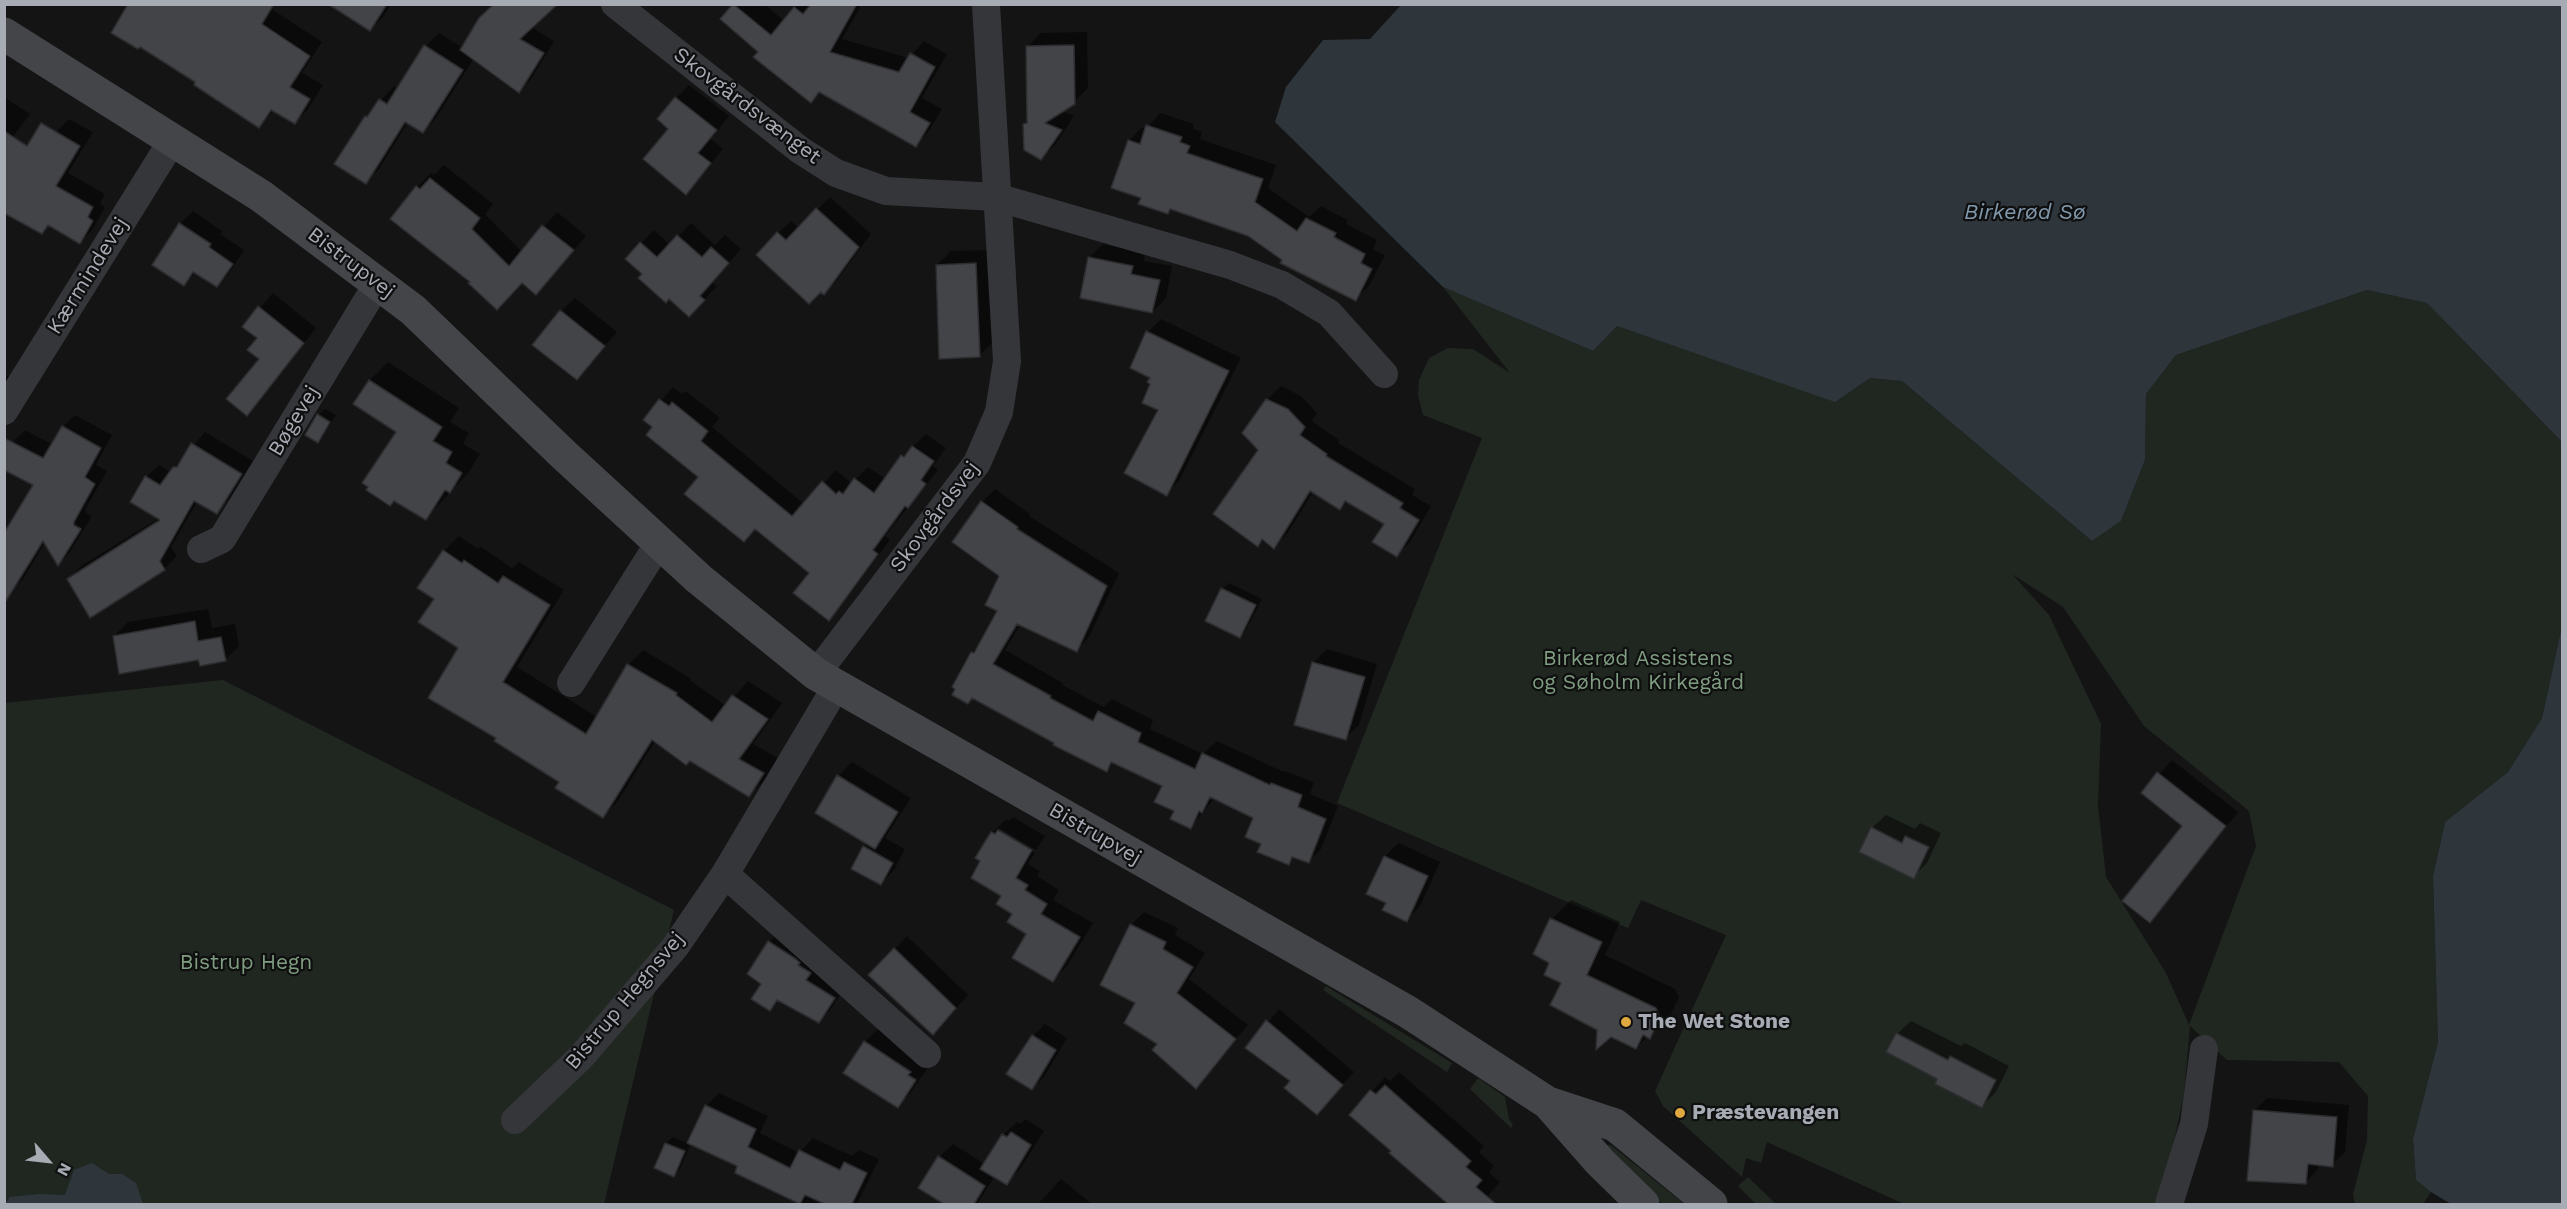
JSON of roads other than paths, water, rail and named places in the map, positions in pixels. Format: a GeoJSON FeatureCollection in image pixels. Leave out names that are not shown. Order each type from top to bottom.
{"type":"FeatureCollection","features":[{"type":"Feature","properties":{"kind":"main road","name":"Bistrupvej"},"geometry":{"type":"LineString","coordinates":[[4,34],[261,196],[413,310],[563,454],[699,579],[826,680],[1408,1012],[1548,1103],[1615,1125],[1711,1204]]}},
{"type":"Feature","properties":{"kind":"main road","name":"Bistrupvej"},"geometry":{"type":"LineString","coordinates":[[1548,1103],[1600,1162],[1643,1204]]}},
{"type":"Feature","properties":{"kind":"street","name":"Skovgårdsvænget"},"geometry":{"type":"LineString","coordinates":[[615,4],[800,150],[836,173],[886,190],[996,197]]}},
{"type":"Feature","properties":{"kind":"street","name":"Skovgårdsvej"},"geometry":{"type":"LineString","coordinates":[[826,680],[977,463],[999,412],[1006,361],[986,4]]}},
{"type":"Feature","properties":{"kind":"street","name":"Kærmindevej"},"geometry":{"type":"LineString","coordinates":[[4,411],[172,141]]}},
{"type":"Feature","properties":{"kind":"street"},"geometry":{"type":"LineString","coordinates":[[996,197],[1230,265],[1282,285],[1329,313],[1384,374]]}},
{"type":"Feature","properties":{"kind":"street","name":"Bøgevej"},"geometry":{"type":"LineString","coordinates":[[201,549],[222,539],[378,283]]}},
{"type":"Feature","properties":{"kind":"street"},"geometry":{"type":"LineString","coordinates":[[571,683],[659,543]]}},
{"type":"Feature","properties":{"kind":"street","name":"Bistrup Hegnsvej"},"geometry":{"type":"LineString","coordinates":[[515,1120],[582,1056],[675,947],[725,874],[826,680]]}},
{"type":"Feature","properties":{"kind":"street"},"geometry":{"type":"LineString","coordinates":[[725,874],[927,1054]]}},
{"type":"Feature","properties":{"kind":"street"},"geometry":{"type":"LineString","coordinates":[[2169,1204],[2194,1124],[2204,1049]]}},
{"type":"Feature","properties":{"kind":"water","name":"Birkerød Sø"},"geometry":{"type":"Polygon","coordinates":[[[1402,4],[2562,5],[2562,442],[2427,303],[2367,290],[2176,355],[2146,394],[2145,460],[2121,521],[2092,541],[1902,381],[1870,378],[1835,402],[1617,326],[1593,351],[1443,287],[1275,122],[1286,87],[1323,40],[1370,39],[1402,4]]]}},
{"type":"Feature","properties":{"kind":"water"},"geometry":{"type":"Polygon","coordinates":[[[2562,626],[2562,1204],[2451,1204],[2416,1180],[2413,1139],[2438,1042],[2433,876],[2445,822],[2508,772],[2542,718],[2562,626]]]}},
{"type":"Feature","properties":{"kind":"water"},"geometry":{"type":"Polygon","coordinates":[[[92,1163],[109,1174],[122,1174],[136,1183],[143,1204],[5,1204],[10,1197],[39,1194],[65,1195],[74,1170],[92,1163]]]}},
{"type":"Feature","properties":{"kind":"place","name":"The Wet Stone"},"geometry":{"type":"Point","coordinates":[1626,1022]}},
{"type":"Feature","properties":{"kind":"place","name":"Præstevangen"},"geometry":{"type":"Point","coordinates":[1680,1113]}},
{"type":"Feature","properties":{"kind":"park label","name":"Birkerød Assistens og Søholm Kirkegård"},"geometry":{"type":"Point","coordinates":[1638,671]}},
{"type":"Feature","properties":{"kind":"park label","name":"Bistrup Hegn"},"geometry":{"type":"Point","coordinates":[246,963]}}]}
